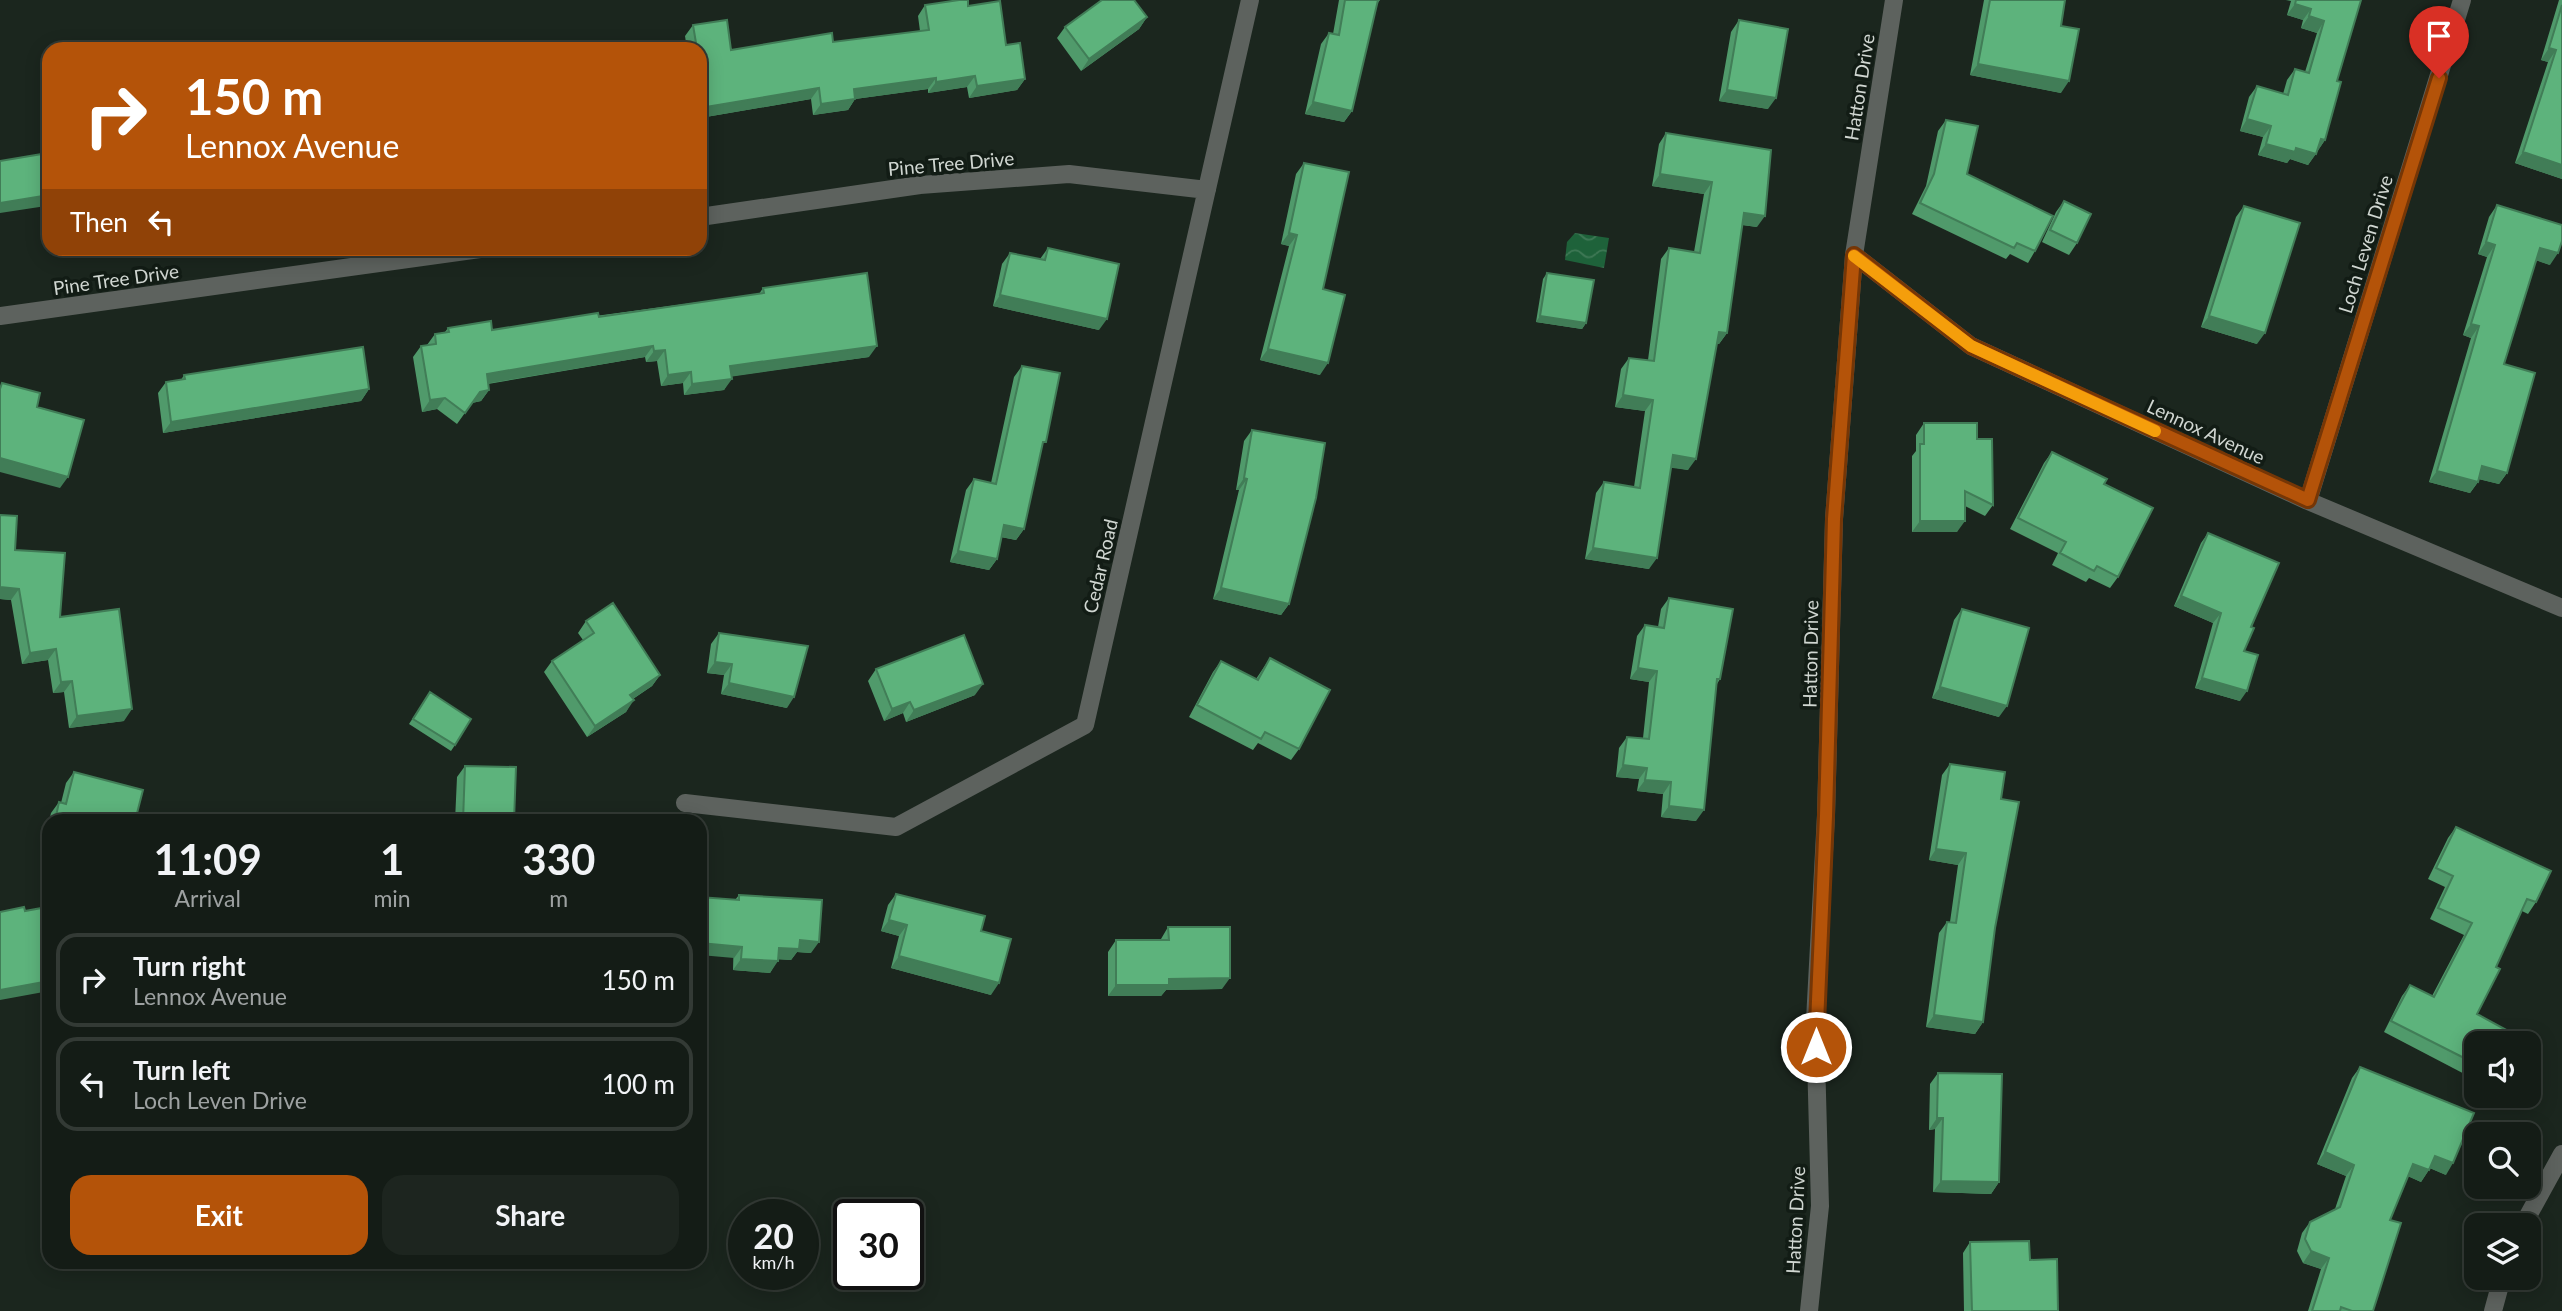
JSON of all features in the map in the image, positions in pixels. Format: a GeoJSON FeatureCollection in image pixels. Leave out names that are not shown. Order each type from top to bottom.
{"type":"FeatureCollection","features":[{"type":"Feature","properties":{"kind":"street","name":"Cedar Road"},"geometry":{"type":"LineString","coordinates":[[685,803],[896,827],[1085,725],[1250,0]]}},
{"type":"Feature","properties":{"kind":"street","name":"Hatton Drive"},"geometry":{"type":"LineString","coordinates":[[1809,1311],[1820,1206],[1815,1020],[1827,802],[1834,519],[1854,255],[1894,0]]}},
{"type":"Feature","properties":{"kind":"street","name":"Loch Leven Drive"},"geometry":{"type":"LineString","coordinates":[[2308,500],[2462,0]]}},
{"type":"Feature","properties":{"kind":"street","name":"Pine Tree Drive"},"geometry":{"type":"LineString","coordinates":[[707,217],[920,185],[1069,174],[1207,191]]}},
{"type":"Feature","properties":{"kind":"street","name":"Lennox Avenue"},"geometry":{"type":"LineString","coordinates":[[1854,255],[1971,346],[2308,500],[2562,608]]}},
{"type":"Feature","properties":{"kind":"street","name":"Pine Tree Drive"},"geometry":{"type":"LineString","coordinates":[[0,316],[430,256]]}},
{"type":"Feature","properties":{"kind":"street"},"geometry":{"type":"LineString","coordinates":[[2530,1213],[2562,1154]]}},
{"type":"Feature","properties":{"kind":"street"},"geometry":{"type":"LineString","coordinates":[[2493,1311],[2499,1290]]}},
{"type":"Feature","properties":{"kind":"water"},"geometry":{"type":"Polygon","coordinates":[[[1575,233],[1609,238],[1604,268],[1565,260],[1567,242],[1575,233]]]}},
{"type":"Feature","properties":{"kind":"building"},"geometry":{"type":"Polygon","coordinates":[[[968,0],[968,6],[1000,1],[1006,45],[1020,43],[1025,79],[977,86],[975,76],[936,82],[936,78],[854,89],[855,99],[821,104],[819,88],[707,107],[707,42],[696,42],[693,25],[727,20],[731,50],[832,33],[833,42],[929,30],[925,5],[968,0]]]}},
{"type":"Feature","properties":{"kind":"building"},"geometry":{"type":"Polygon","coordinates":[[[1102,0],[1134,0],[1147,17],[1089,59],[1065,27],[1102,0]]]}},
{"type":"Feature","properties":{"kind":"building"},"geometry":{"type":"Polygon","coordinates":[[[1345,0],[1378,0],[1352,111],[1313,102],[1329,33],[1339,35],[1345,0]]]}},
{"type":"Feature","properties":{"kind":"building"},"geometry":{"type":"Polygon","coordinates":[[[1990,0],[2065,0],[2061,26],[2079,29],[2069,81],[1978,64],[1990,0]]]}},
{"type":"Feature","properties":{"kind":"building"},"geometry":{"type":"Polygon","coordinates":[[[2296,0],[2361,0],[2337,81],[2341,82],[2325,140],[2321,139],[2316,154],[2296,148],[2295,152],[2266,144],[2271,126],[2247,119],[2257,86],[2288,95],[2295,69],[2309,73],[2324,21],[2309,16],[2311,9],[2295,4],[2296,0]]]}},
{"type":"Feature","properties":{"kind":"building"},"geometry":{"type":"Polygon","coordinates":[[[2562,5],[2562,165],[2523,152],[2556,50],[2549,48],[2562,5]]]}},
{"type":"Feature","properties":{"kind":"building"},"geometry":{"type":"Polygon","coordinates":[[[1739,20],[1788,29],[1776,98],[1727,90],[1739,20]]]}},
{"type":"Feature","properties":{"kind":"building"},"geometry":{"type":"Polygon","coordinates":[[[1946,120],[1978,126],[1967,174],[2053,216],[2035,251],[2017,243],[2014,248],[1920,203],[1934,174],[1946,120]]]}},
{"type":"Feature","properties":{"kind":"building"},"geometry":{"type":"Polygon","coordinates":[[[1666,133],[1771,150],[1765,216],[1744,213],[1727,333],[1719,332],[1696,459],[1673,455],[1657,558],[1593,548],[1604,482],[1640,488],[1653,400],[1623,395],[1629,358],[1654,361],[1669,248],[1700,253],[1712,182],[1660,174],[1666,133]]]}},
{"type":"Feature","properties":{"kind":"building"},"geometry":{"type":"Polygon","coordinates":[[[42,154],[42,196],[0,203],[0,161],[42,154]]]}},
{"type":"Feature","properties":{"kind":"building"},"geometry":{"type":"Polygon","coordinates":[[[1304,163],[1349,172],[1323,289],[1345,295],[1328,363],[1268,349],[1297,235],[1289,233],[1304,163]]]}},
{"type":"Feature","properties":{"kind":"building"},"geometry":{"type":"Polygon","coordinates":[[[2064,201],[2091,214],[2077,243],[2050,230],[2064,201]]]}},
{"type":"Feature","properties":{"kind":"building"},"geometry":{"type":"Polygon","coordinates":[[[2497,205],[2562,225],[2562,241],[2558,253],[2540,248],[2504,364],[2535,373],[2507,473],[2482,466],[2478,482],[2437,471],[2479,326],[2471,324],[2495,245],[2486,242],[2497,205]]]}},
{"type":"Feature","properties":{"kind":"building"},"geometry":{"type":"Polygon","coordinates":[[[2244,206],[2300,223],[2265,333],[2209,316],[2244,206]]]}},
{"type":"Feature","properties":{"kind":"building"},"geometry":{"type":"Polygon","coordinates":[[[1048,248],[1119,264],[1107,319],[1000,295],[1010,253],[1045,260],[1048,248]]]}},
{"type":"Feature","properties":{"kind":"building"},"geometry":{"type":"Polygon","coordinates":[[[867,273],[877,346],[730,366],[732,379],[692,384],[691,372],[668,375],[665,350],[654,351],[653,346],[487,374],[489,390],[480,392],[465,413],[445,398],[430,400],[421,346],[436,344],[435,334],[449,332],[448,328],[491,321],[492,330],[598,313],[599,317],[764,293],[763,288],[867,273]]]}},
{"type":"Feature","properties":{"kind":"building"},"geometry":{"type":"Polygon","coordinates":[[[1547,273],[1594,280],[1586,323],[1540,316],[1547,273]]]}},
{"type":"Feature","properties":{"kind":"building"},"geometry":{"type":"Polygon","coordinates":[[[363,347],[369,389],[171,422],[166,382],[185,379],[184,375],[363,347]]]}},
{"type":"Feature","properties":{"kind":"building"},"geometry":{"type":"Polygon","coordinates":[[[1022,366],[1060,373],[1024,529],[1004,525],[997,559],[958,551],[974,479],[996,484],[1022,366]]]}},
{"type":"Feature","properties":{"kind":"building"},"geometry":{"type":"Polygon","coordinates":[[[2,383],[40,393],[37,407],[84,420],[68,477],[0,458],[2,383]]]}},
{"type":"Feature","properties":{"kind":"building"},"geometry":{"type":"Polygon","coordinates":[[[1924,423],[1977,423],[1977,439],[1992,439],[1993,505],[1965,491],[1965,521],[1920,521],[1920,444],[1924,444],[1924,423]]]}},
{"type":"Feature","properties":{"kind":"building"},"geometry":{"type":"Polygon","coordinates":[[[1252,430],[1325,443],[1316,498],[1289,604],[1221,588],[1247,479],[1244,478],[1252,430]]]}},
{"type":"Feature","properties":{"kind":"building"},"geometry":{"type":"Polygon","coordinates":[[[2052,452],[2107,479],[2104,484],[2153,508],[2118,577],[2097,566],[2094,571],[2060,553],[2066,542],[2018,518],[2052,452]]]}},
{"type":"Feature","properties":{"kind":"building"},"geometry":{"type":"Polygon","coordinates":[[[0,515],[17,516],[15,550],[65,553],[60,617],[119,609],[132,709],[77,716],[72,681],[61,682],[56,649],[30,653],[19,589],[0,587],[0,515]]]}},
{"type":"Feature","properties":{"kind":"building"},"geometry":{"type":"Polygon","coordinates":[[[2208,533],[2279,563],[2251,627],[2254,628],[2244,651],[2258,655],[2247,691],[2202,678],[2221,613],[2181,596],[2208,533]]]}},
{"type":"Feature","properties":{"kind":"building"},"geometry":{"type":"Polygon","coordinates":[[[1669,598],[1733,609],[1720,679],[1717,679],[1704,810],[1669,806],[1671,782],[1645,780],[1647,768],[1623,765],[1627,737],[1649,739],[1657,671],[1638,668],[1645,625],[1664,628],[1669,598]]]}},
{"type":"Feature","properties":{"kind":"building"},"geometry":{"type":"Polygon","coordinates":[[[613,603],[660,675],[630,695],[634,700],[595,726],[552,661],[594,633],[586,621],[613,603]]]}},
{"type":"Feature","properties":{"kind":"building"},"geometry":{"type":"Polygon","coordinates":[[[1962,609],[2029,628],[2007,706],[1940,687],[1962,609]]]}},
{"type":"Feature","properties":{"kind":"building"},"geometry":{"type":"Polygon","coordinates":[[[719,633],[808,646],[794,697],[729,683],[732,664],[715,662],[719,633]]]}},
{"type":"Feature","properties":{"kind":"building"},"geometry":{"type":"Polygon","coordinates":[[[964,635],[983,684],[914,710],[910,702],[892,709],[876,669],[964,635]]]}},
{"type":"Feature","properties":{"kind":"building"},"geometry":{"type":"Polygon","coordinates":[[[1270,658],[1330,690],[1299,749],[1265,732],[1261,739],[1197,705],[1221,661],[1258,680],[1270,658]]]}},
{"type":"Feature","properties":{"kind":"building"},"geometry":{"type":"Polygon","coordinates":[[[430,692],[471,719],[455,745],[413,719],[430,692]]]}},
{"type":"Feature","properties":{"kind":"building"},"geometry":{"type":"Polygon","coordinates":[[[1950,764],[2005,772],[2001,799],[2019,802],[1995,928],[1983,1022],[1934,1015],[1947,922],[1956,923],[1966,853],[1936,849],[1950,764]]]}},
{"type":"Feature","properties":{"kind":"building"},"geometry":{"type":"Polygon","coordinates":[[[465,766],[516,767],[514,814],[463,814],[465,766]]]}},
{"type":"Feature","properties":{"kind":"building"},"geometry":{"type":"Polygon","coordinates":[[[74,772],[143,790],[137,814],[56,814],[59,802],[66,804],[74,772]]]}},
{"type":"Feature","properties":{"kind":"building"},"geometry":{"type":"Polygon","coordinates":[[[2456,827],[2551,871],[2536,902],[2527,899],[2496,967],[2500,969],[2477,1014],[2508,1031],[2464,1031],[2464,1058],[2391,1021],[2410,985],[2434,997],[2472,923],[2438,908],[2453,876],[2436,868],[2456,827]]]}},
{"type":"Feature","properties":{"kind":"building"},"geometry":{"type":"Polygon","coordinates":[[[896,894],[985,916],[981,931],[1011,939],[999,983],[899,956],[907,925],[889,920],[896,894]]]}},
{"type":"Feature","properties":{"kind":"building"},"geometry":{"type":"Polygon","coordinates":[[[739,895],[822,900],[819,942],[800,940],[799,949],[779,948],[778,961],[741,959],[742,947],[707,944],[707,898],[739,900],[739,895]]]}},
{"type":"Feature","properties":{"kind":"building"},"geometry":{"type":"Polygon","coordinates":[[[24,907],[25,911],[42,908],[42,982],[0,990],[0,912],[24,907]]]}},
{"type":"Feature","properties":{"kind":"building"},"geometry":{"type":"Polygon","coordinates":[[[1168,927],[1230,927],[1230,978],[1169,979],[1169,985],[1116,985],[1116,940],[1169,940],[1168,927]]]}},
{"type":"Feature","properties":{"kind":"building"},"geometry":{"type":"Polygon","coordinates":[[[2360,1067],[2474,1113],[2470,1122],[2464,1122],[2464,1137],[2453,1163],[2435,1156],[2429,1170],[2413,1164],[2390,1220],[2401,1223],[2373,1311],[2352,1311],[2341,1307],[2340,1311],[2312,1311],[2329,1258],[2311,1251],[2305,1239],[2310,1222],[2340,1207],[2354,1165],[2325,1152],[2360,1067]]]}},
{"type":"Feature","properties":{"kind":"building"},"geometry":{"type":"Polygon","coordinates":[[[1938,1073],[2002,1074],[1999,1182],[1941,1181],[1943,1118],[1937,1118],[1938,1073]]]}},
{"type":"Feature","properties":{"kind":"building"},"geometry":{"type":"Polygon","coordinates":[[[2029,1241],[2030,1260],[2057,1259],[2058,1311],[1972,1311],[1970,1242],[2029,1241]]]}},
{"type":"Feature","properties":{"kind":"slow traffic"},"geometry":{"type":"LineString","coordinates":[[1854,256],[1971,346],[2155,431]]}},
{"type":"Feature","properties":{"kind":"route"},"geometry":{"type":"LineString","coordinates":[[1816,1047],[1815,1020],[1826,816],[1834,519],[1854,255],[1971,346],[2308,500],[2439,78]]}}]}
